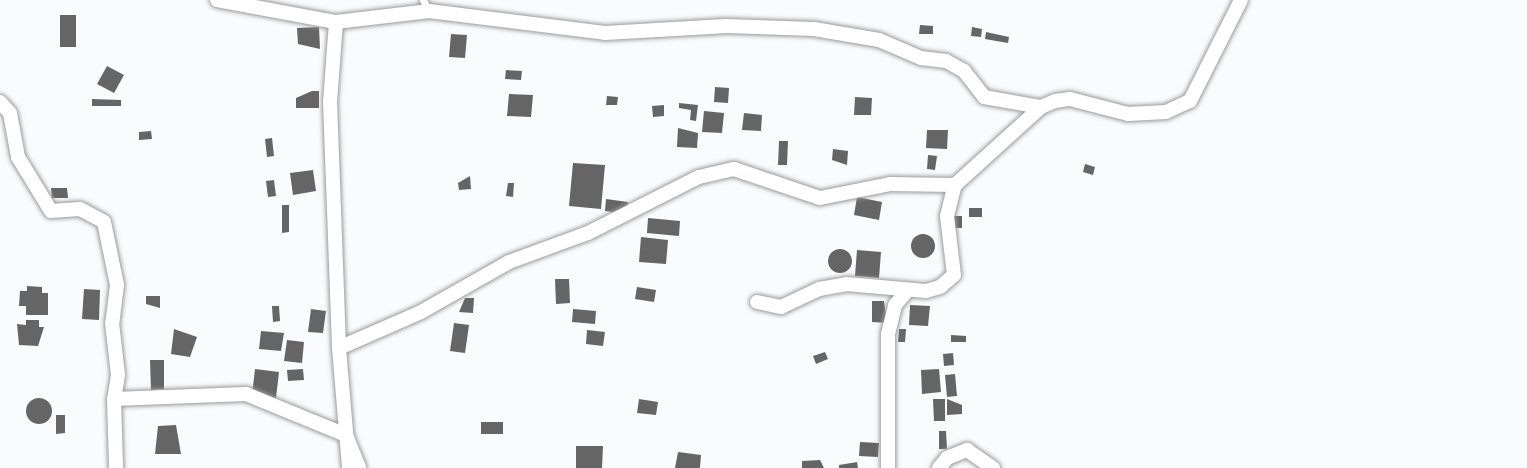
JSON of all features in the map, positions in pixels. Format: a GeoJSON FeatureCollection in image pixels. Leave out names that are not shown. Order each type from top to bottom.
{"type":"FeatureCollection","features":[{"type":"Feature","properties":{"kind":"street"},"geometry":{"type":"LineString","coordinates":[[218,0],[336,22],[426,5],[605,33],[726,26],[814,28],[879,40],[921,58],[946,61],[964,71],[984,97],[1041,107],[1070,99],[1128,114],[1178,107],[1199,90],[1241,0]]}},
{"type":"Feature","properties":{"kind":"street"},"geometry":{"type":"LineString","coordinates":[[336,22],[330,101],[339,348],[349,468]]}},
{"type":"Feature","properties":{"kind":"street"},"geometry":{"type":"LineString","coordinates":[[0,102],[10,113],[18,157],[51,211],[80,208],[104,222],[117,285],[112,323],[118,375],[114,399],[116,468]]}},
{"type":"Feature","properties":{"kind":"street"},"geometry":{"type":"LineString","coordinates":[[758,302],[782,307],[819,289],[846,284],[908,290],[940,287],[954,275],[947,216],[955,184],[1041,107]]}},
{"type":"Feature","properties":{"kind":"street"},"geometry":{"type":"LineString","coordinates":[[339,348],[421,312],[509,262],[588,233],[699,177],[734,170],[820,198],[890,184],[955,184]]}},
{"type":"Feature","properties":{"kind":"street"},"geometry":{"type":"LineString","coordinates":[[888,468],[888,334],[895,305],[908,290]]}},
{"type":"Feature","properties":{"kind":"street"},"geometry":{"type":"LineString","coordinates":[[114,399],[246,394],[346,435],[359,468]]}},
{"type":"Feature","properties":{"kind":"street"},"geometry":{"type":"LineString","coordinates":[[939,468],[947,458],[967,450],[993,468]]}},
{"type":"Feature","properties":{"kind":"building"},"geometry":{"type":"Polygon","coordinates":[[[60,15],[76,15],[76,47],[60,47],[60,15]]]}},
{"type":"Feature","properties":{"kind":"building"},"geometry":{"type":"Polygon","coordinates":[[[920,25],[933,26],[933,34],[919,34],[920,25]]]}},
{"type":"Feature","properties":{"kind":"building"},"geometry":{"type":"Polygon","coordinates":[[[319,27],[320,49],[298,44],[297,28],[319,27]]]}},
{"type":"Feature","properties":{"kind":"building"},"geometry":{"type":"Polygon","coordinates":[[[972,27],[982,29],[981,37],[971,36],[972,27]]]}},
{"type":"Feature","properties":{"kind":"building"},"geometry":{"type":"Polygon","coordinates":[[[986,32],[1009,37],[1008,43],[985,39],[986,32]]]}},
{"type":"Feature","properties":{"kind":"building"},"geometry":{"type":"Polygon","coordinates":[[[451,34],[467,35],[465,58],[449,57],[451,34]]]}},
{"type":"Feature","properties":{"kind":"building"},"geometry":{"type":"Polygon","coordinates":[[[107,66],[124,75],[114,93],[97,84],[107,66]]]}},
{"type":"Feature","properties":{"kind":"building"},"geometry":{"type":"Polygon","coordinates":[[[506,70],[522,71],[521,80],[505,79],[506,70]]]}},
{"type":"Feature","properties":{"kind":"building"},"geometry":{"type":"Polygon","coordinates":[[[715,87],[729,88],[728,103],[714,102],[715,87]]]}},
{"type":"Feature","properties":{"kind":"building"},"geometry":{"type":"Polygon","coordinates":[[[312,91],[319,91],[319,108],[296,108],[296,98],[312,91]]]}},
{"type":"Feature","properties":{"kind":"building"},"geometry":{"type":"Polygon","coordinates":[[[509,94],[533,95],[531,117],[507,116],[509,94]]]}},
{"type":"Feature","properties":{"kind":"building"},"geometry":{"type":"Polygon","coordinates":[[[607,96],[618,97],[617,105],[606,105],[607,96]]]}},
{"type":"Feature","properties":{"kind":"building"},"geometry":{"type":"Polygon","coordinates":[[[855,97],[872,98],[871,115],[854,115],[855,97]]]}},
{"type":"Feature","properties":{"kind":"building"},"geometry":{"type":"Polygon","coordinates":[[[92,99],[121,100],[121,106],[92,106],[92,99]]]}},
{"type":"Feature","properties":{"kind":"building"},"geometry":{"type":"Polygon","coordinates":[[[679,103],[698,105],[696,121],[690,120],[691,110],[679,108],[679,103]]]}},
{"type":"Feature","properties":{"kind":"building"},"geometry":{"type":"Polygon","coordinates":[[[664,105],[664,116],[653,117],[652,106],[664,105]]]}},
{"type":"Feature","properties":{"kind":"building"},"geometry":{"type":"Polygon","coordinates":[[[704,111],[724,113],[722,133],[702,132],[704,111]]]}},
{"type":"Feature","properties":{"kind":"building"},"geometry":{"type":"Polygon","coordinates":[[[744,113],[762,115],[761,131],[742,130],[744,113]]]}},
{"type":"Feature","properties":{"kind":"building"},"geometry":{"type":"Polygon","coordinates":[[[678,128],[698,133],[697,148],[677,147],[678,128]]]}},
{"type":"Feature","properties":{"kind":"building"},"geometry":{"type":"Polygon","coordinates":[[[927,130],[948,130],[947,149],[926,148],[927,130]]]}},
{"type":"Feature","properties":{"kind":"building"},"geometry":{"type":"Polygon","coordinates":[[[151,131],[152,139],[139,140],[139,132],[151,131]]]}},
{"type":"Feature","properties":{"kind":"building"},"geometry":{"type":"Polygon","coordinates":[[[272,138],[274,156],[267,157],[265,139],[272,138]]]}},
{"type":"Feature","properties":{"kind":"building"},"geometry":{"type":"Polygon","coordinates":[[[779,141],[788,141],[787,165],[778,165],[779,141]]]}},
{"type":"Feature","properties":{"kind":"building"},"geometry":{"type":"Polygon","coordinates":[[[833,149],[848,151],[847,165],[832,160],[833,149]]]}},
{"type":"Feature","properties":{"kind":"building"},"geometry":{"type":"Polygon","coordinates":[[[928,155],[937,156],[935,170],[927,169],[928,155]]]}},
{"type":"Feature","properties":{"kind":"building"},"geometry":{"type":"Polygon","coordinates":[[[573,163],[605,165],[601,209],[569,206],[573,163]]]}},
{"type":"Feature","properties":{"kind":"building"},"geometry":{"type":"Polygon","coordinates":[[[1085,164],[1095,167],[1093,175],[1083,172],[1085,164]]]}},
{"type":"Feature","properties":{"kind":"building"},"geometry":{"type":"Polygon","coordinates":[[[313,170],[316,191],[293,195],[290,173],[313,170]]]}},
{"type":"Feature","properties":{"kind":"building"},"geometry":{"type":"Polygon","coordinates":[[[470,176],[471,189],[459,190],[458,183],[470,176]]]}},
{"type":"Feature","properties":{"kind":"building"},"geometry":{"type":"Polygon","coordinates":[[[274,180],[276,196],[268,197],[266,181],[274,180]]]}},
{"type":"Feature","properties":{"kind":"building"},"geometry":{"type":"Polygon","coordinates":[[[508,183],[514,183],[513,197],[506,196],[508,183]]]}},
{"type":"Feature","properties":{"kind":"building"},"geometry":{"type":"Polygon","coordinates":[[[51,188],[67,188],[68,198],[52,198],[51,188]]]}},
{"type":"Feature","properties":{"kind":"building"},"geometry":{"type":"Polygon","coordinates":[[[857,197],[882,202],[879,220],[854,215],[857,197]]]}},
{"type":"Feature","properties":{"kind":"building"},"geometry":{"type":"Polygon","coordinates":[[[606,199],[628,202],[626,214],[605,211],[606,199]]]}},
{"type":"Feature","properties":{"kind":"building"},"geometry":{"type":"Polygon","coordinates":[[[282,205],[289,205],[289,232],[282,233],[282,205]]]}},
{"type":"Feature","properties":{"kind":"building"},"geometry":{"type":"Polygon","coordinates":[[[969,208],[982,208],[982,217],[969,217],[969,208]]]}},
{"type":"Feature","properties":{"kind":"building"},"geometry":{"type":"Polygon","coordinates":[[[954,216],[962,216],[962,228],[954,228],[954,216]]]}},
{"type":"Feature","properties":{"kind":"building"},"geometry":{"type":"Polygon","coordinates":[[[648,218],[680,221],[679,236],[647,233],[648,218]]]}},
{"type":"Feature","properties":{"kind":"building"},"geometry":{"type":"Polygon","coordinates":[[[923,234],[928,235],[934,241],[934,251],[928,257],[923,258],[918,257],[912,251],[911,246],[912,241],[918,235],[923,234]]]}},
{"type":"Feature","properties":{"kind":"building"},"geometry":{"type":"Polygon","coordinates":[[[641,237],[668,240],[666,264],[639,262],[641,237]]]}},
{"type":"Feature","properties":{"kind":"building"},"geometry":{"type":"Polygon","coordinates":[[[840,249],[845,250],[851,256],[851,266],[845,272],[840,273],[835,272],[829,266],[828,261],[829,256],[835,250],[840,249]]]}},
{"type":"Feature","properties":{"kind":"building"},"geometry":{"type":"Polygon","coordinates":[[[857,250],[881,252],[879,278],[855,276],[857,250]]]}},
{"type":"Feature","properties":{"kind":"building"},"geometry":{"type":"Polygon","coordinates":[[[555,279],[569,279],[570,303],[556,304],[555,279]]]}},
{"type":"Feature","properties":{"kind":"building"},"geometry":{"type":"Polygon","coordinates":[[[27,286],[42,287],[42,293],[48,293],[48,315],[26,315],[26,306],[19,306],[20,291],[27,291],[27,286]]]}},
{"type":"Feature","properties":{"kind":"building"},"geometry":{"type":"Polygon","coordinates":[[[637,287],[656,290],[654,302],[635,299],[637,287]]]}},
{"type":"Feature","properties":{"kind":"building"},"geometry":{"type":"Polygon","coordinates":[[[84,289],[100,290],[99,320],[82,319],[84,289]]]}},
{"type":"Feature","properties":{"kind":"building"},"geometry":{"type":"Polygon","coordinates":[[[146,296],[160,296],[160,308],[146,304],[146,296]]]}},
{"type":"Feature","properties":{"kind":"building"},"geometry":{"type":"Polygon","coordinates":[[[465,298],[474,298],[473,313],[459,312],[465,298]]]}},
{"type":"Feature","properties":{"kind":"building"},"geometry":{"type":"Polygon","coordinates":[[[872,301],[884,301],[887,323],[872,322],[872,301]]]}},
{"type":"Feature","properties":{"kind":"building"},"geometry":{"type":"Polygon","coordinates":[[[910,305],[930,306],[928,326],[909,325],[910,305]]]}},
{"type":"Feature","properties":{"kind":"building"},"geometry":{"type":"Polygon","coordinates":[[[272,306],[279,306],[280,321],[273,322],[272,306]]]}},
{"type":"Feature","properties":{"kind":"building"},"geometry":{"type":"Polygon","coordinates":[[[311,309],[326,311],[323,333],[308,332],[311,309]]]}},
{"type":"Feature","properties":{"kind":"building"},"geometry":{"type":"Polygon","coordinates":[[[573,309],[596,311],[595,324],[572,322],[573,309]]]}},
{"type":"Feature","properties":{"kind":"building"},"geometry":{"type":"Polygon","coordinates":[[[26,320],[39,320],[39,327],[44,327],[38,346],[19,345],[17,324],[26,325],[26,320]]]}},
{"type":"Feature","properties":{"kind":"building"},"geometry":{"type":"Polygon","coordinates":[[[454,323],[469,325],[465,353],[450,351],[454,323]]]}},
{"type":"Feature","properties":{"kind":"building"},"geometry":{"type":"Polygon","coordinates":[[[174,329],[197,337],[190,357],[171,354],[174,329]]]}},
{"type":"Feature","properties":{"kind":"building"},"geometry":{"type":"Polygon","coordinates":[[[899,329],[906,329],[905,342],[898,342],[899,329]]]}},
{"type":"Feature","properties":{"kind":"building"},"geometry":{"type":"Polygon","coordinates":[[[587,330],[605,332],[603,346],[586,344],[587,330]]]}},
{"type":"Feature","properties":{"kind":"building"},"geometry":{"type":"Polygon","coordinates":[[[261,331],[284,333],[281,351],[259,349],[261,331]]]}},
{"type":"Feature","properties":{"kind":"building"},"geometry":{"type":"Polygon","coordinates":[[[951,335],[966,336],[966,342],[951,342],[951,335]]]}},
{"type":"Feature","properties":{"kind":"building"},"geometry":{"type":"Polygon","coordinates":[[[287,340],[304,342],[302,363],[284,361],[287,340]]]}},
{"type":"Feature","properties":{"kind":"building"},"geometry":{"type":"Polygon","coordinates":[[[825,352],[828,359],[816,364],[813,356],[825,352]]]}},
{"type":"Feature","properties":{"kind":"building"},"geometry":{"type":"Polygon","coordinates":[[[953,353],[954,365],[944,366],[943,354],[953,353]]]}},
{"type":"Feature","properties":{"kind":"building"},"geometry":{"type":"Polygon","coordinates":[[[150,360],[164,360],[164,389],[151,390],[150,360]]]}},
{"type":"Feature","properties":{"kind":"building"},"geometry":{"type":"Polygon","coordinates":[[[255,369],[279,372],[276,398],[252,395],[255,369]]]}},
{"type":"Feature","properties":{"kind":"building"},"geometry":{"type":"Polygon","coordinates":[[[303,369],[304,380],[288,381],[287,370],[303,369]]]}},
{"type":"Feature","properties":{"kind":"building"},"geometry":{"type":"Polygon","coordinates":[[[939,369],[941,392],[922,394],[921,370],[939,369]]]}},
{"type":"Feature","properties":{"kind":"building"},"geometry":{"type":"Polygon","coordinates":[[[955,374],[957,396],[947,397],[945,375],[955,374]]]}},
{"type":"Feature","properties":{"kind":"building"},"geometry":{"type":"Polygon","coordinates":[[[39,398],[48,402],[52,411],[48,420],[39,424],[30,420],[26,411],[30,402],[39,398]]]}},
{"type":"Feature","properties":{"kind":"building"},"geometry":{"type":"Polygon","coordinates":[[[639,399],[658,402],[656,415],[637,413],[639,399]]]}},
{"type":"Feature","properties":{"kind":"building"},"geometry":{"type":"Polygon","coordinates":[[[933,399],[945,399],[945,421],[934,421],[933,399]]]}},
{"type":"Feature","properties":{"kind":"building"},"geometry":{"type":"Polygon","coordinates":[[[947,399],[962,405],[962,414],[947,415],[947,399]]]}},
{"type":"Feature","properties":{"kind":"building"},"geometry":{"type":"Polygon","coordinates":[[[56,415],[65,415],[65,433],[56,434],[56,415]]]}},
{"type":"Feature","properties":{"kind":"building"},"geometry":{"type":"Polygon","coordinates":[[[481,422],[503,422],[503,434],[481,434],[481,422]]]}},
{"type":"Feature","properties":{"kind":"building"},"geometry":{"type":"Polygon","coordinates":[[[176,425],[181,454],[155,454],[158,426],[176,425]]]}},
{"type":"Feature","properties":{"kind":"building"},"geometry":{"type":"Polygon","coordinates":[[[939,431],[946,431],[947,449],[939,449],[939,431]]]}},
{"type":"Feature","properties":{"kind":"building"},"geometry":{"type":"Polygon","coordinates":[[[860,442],[879,443],[878,457],[859,456],[860,442]]]}},
{"type":"Feature","properties":{"kind":"building"},"geometry":{"type":"Polygon","coordinates":[[[576,446],[603,446],[602,468],[576,468],[576,446]]]}},
{"type":"Feature","properties":{"kind":"building"},"geometry":{"type":"Polygon","coordinates":[[[678,452],[701,455],[700,468],[675,468],[678,452]]]}},
{"type":"Feature","properties":{"kind":"building"},"geometry":{"type":"Polygon","coordinates":[[[820,460],[824,468],[802,468],[802,461],[820,460]]]}},
{"type":"Feature","properties":{"kind":"building"},"geometry":{"type":"Polygon","coordinates":[[[857,462],[858,468],[839,468],[839,465],[857,462]]]}}]}
